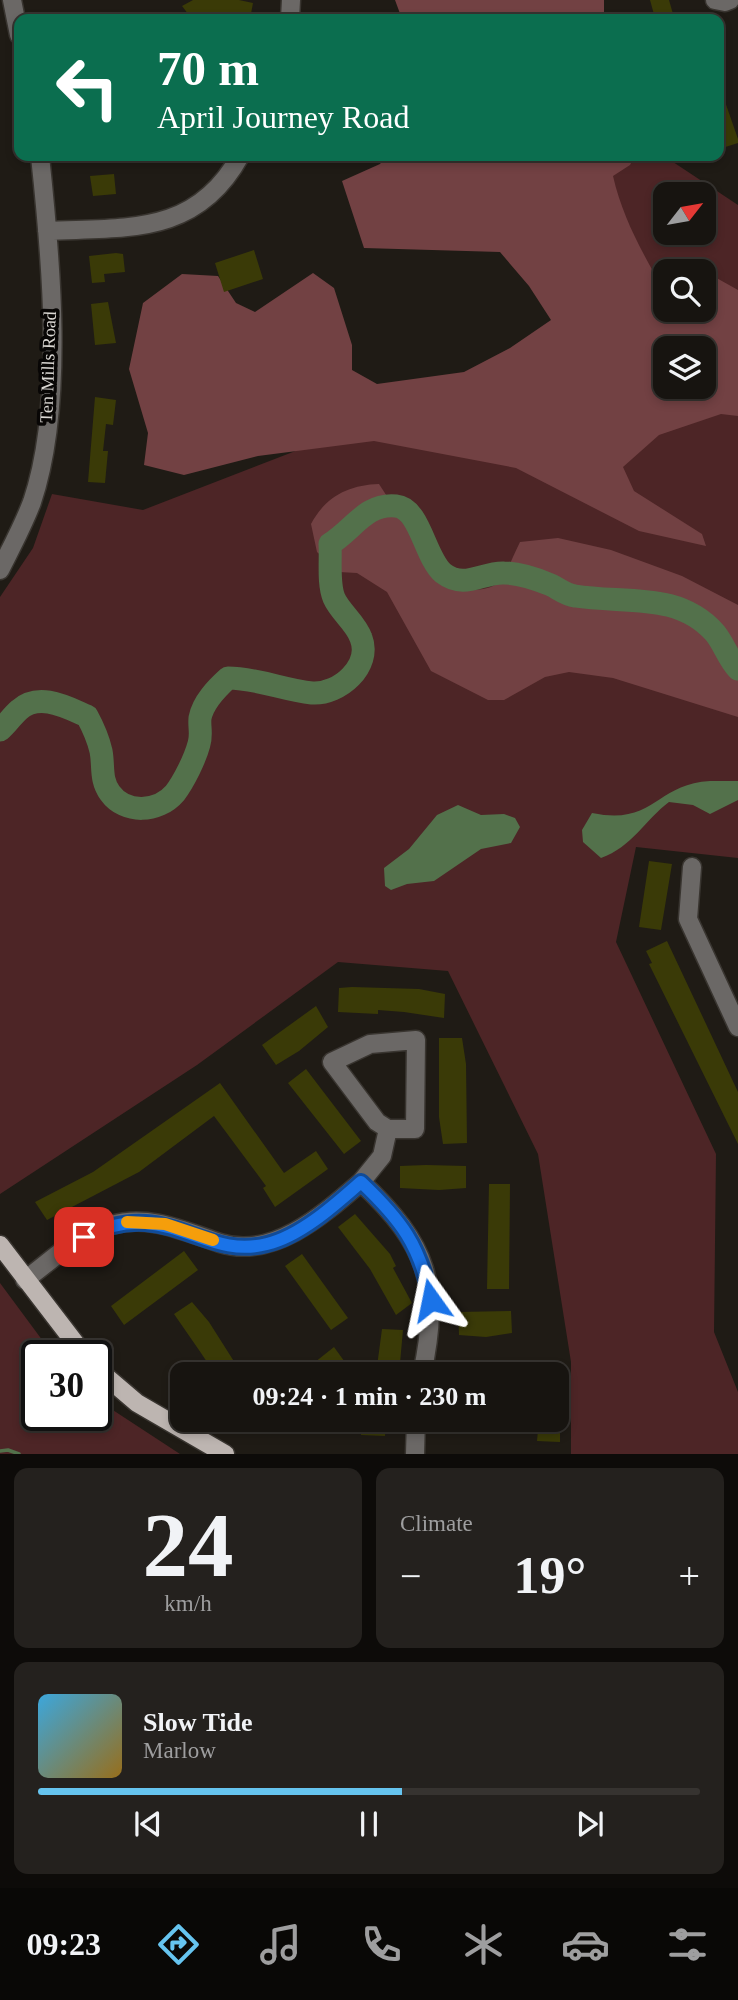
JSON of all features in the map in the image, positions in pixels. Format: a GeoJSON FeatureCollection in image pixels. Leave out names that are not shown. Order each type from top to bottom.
{"type":"FeatureCollection","features":[{"type":"Feature","properties":{"kind":"main road"},"geometry":{"type":"LineString","coordinates":[[0,1245],[72,1340]]}},
{"type":"Feature","properties":{"kind":"main road"},"geometry":{"type":"LineString","coordinates":[[112,1382],[137,1403],[225,1454]]}},
{"type":"Feature","properties":{"kind":"street"},"geometry":{"type":"LineString","coordinates":[[715,0],[732,0],[738,6]]}},
{"type":"Feature","properties":{"kind":"street","name":"Ten Mills Road"},"geometry":{"type":"LineString","coordinates":[[0,570],[32,501],[42,461],[50,367],[47,231],[40,161]]}},
{"type":"Feature","properties":{"kind":"street"},"geometry":{"type":"LineString","coordinates":[[47,231],[147,225],[181,215],[216,190],[236,161]]}},
{"type":"Feature","properties":{"kind":"street"},"geometry":{"type":"LineString","coordinates":[[692,867],[688,919],[738,1027]]}},
{"type":"Feature","properties":{"kind":"street"},"geometry":{"type":"LineString","coordinates":[[416,1040],[415,1129],[388,1129],[377,1122],[332,1062],[370,1044],[416,1040]]}},
{"type":"Feature","properties":{"kind":"street"},"geometry":{"type":"LineString","coordinates":[[25,1280],[84,1237],[111,1224],[147,1222],[179,1227],[223,1244],[267,1244],[300,1228],[361,1182],[382,1156],[388,1129]]}},
{"type":"Feature","properties":{"kind":"street"},"geometry":{"type":"LineString","coordinates":[[361,1182],[401,1223],[424,1267],[431,1315],[424,1362]]}},
{"type":"Feature","properties":{"kind":"street"},"geometry":{"type":"LineString","coordinates":[[415,1454],[416,1432]]}},
{"type":"Feature","properties":{"kind":"shaded area"},"geometry":{"type":"Polygon","coordinates":[[[395,0],[604,0],[604,14],[400,14],[395,0]]]}},
{"type":"Feature","properties":{"kind":"shaded area"},"geometry":{"type":"Polygon","coordinates":[[[382,161],[632,161],[613,176],[625,214],[653,271],[653,322],[716,322],[716,278],[738,290],[738,416],[721,414],[659,435],[623,467],[634,491],[702,534],[706,546],[639,531],[516,468],[374,441],[258,456],[184,475],[144,465],[148,433],[129,369],[143,303],[182,274],[218,276],[236,303],[255,312],[313,273],[334,288],[352,345],[352,370],[377,384],[464,372],[510,348],[551,320],[529,286],[500,252],[364,248],[342,181],[382,161]]]}},
{"type":"Feature","properties":{"kind":"shaded area"},"geometry":{"type":"Polygon","coordinates":[[[595,161],[672,161],[703,182],[653,182],[653,245],[716,245],[716,190],[738,205],[738,858],[636,847],[616,942],[716,1154],[714,1332],[738,1392],[738,1454],[571,1454],[571,1362],[538,1154],[448,971],[338,962],[197,1065],[0,1194],[0,597],[33,548],[52,494],[143,510],[619,326],[595,161]]]}},
{"type":"Feature","properties":{"kind":"shaded area"},"geometry":{"type":"Polygon","coordinates":[[[379,484],[423,552],[456,589],[484,589],[499,582],[520,542],[558,538],[611,550],[682,576],[738,605],[738,717],[613,678],[569,672],[545,677],[504,700],[488,700],[431,671],[387,592],[357,573],[339,572],[317,552],[311,524],[324,506],[348,490],[379,484]]]}},
{"type":"Feature","properties":{"kind":"shaded area"},"geometry":{"type":"Polygon","coordinates":[[[710,781],[738,781],[738,800],[710,814],[693,805],[669,802],[630,840],[601,858],[583,842],[582,830],[592,813],[629,814],[677,789],[710,781]]]}},
{"type":"Feature","properties":{"kind":"shaded area"},"geometry":{"type":"Polygon","coordinates":[[[458,805],[481,815],[504,814],[515,818],[520,827],[511,843],[481,849],[434,881],[407,884],[391,890],[385,886],[384,868],[409,849],[437,815],[458,805]]]}},
{"type":"Feature","properties":{"kind":"shaded area"},"geometry":{"type":"Polygon","coordinates":[[[0,1283],[42,1340],[21,1340],[21,1431],[112,1431],[112,1409],[180,1454],[0,1454],[0,1283]]]}},
{"type":"Feature","properties":{"kind":"building"},"geometry":{"type":"Polygon","coordinates":[[[193,0],[239,0],[253,3],[251,14],[188,14],[182,6],[193,0]]]}},
{"type":"Feature","properties":{"kind":"building"},"geometry":{"type":"Polygon","coordinates":[[[650,0],[669,0],[673,14],[654,14],[650,0]]]}},
{"type":"Feature","properties":{"kind":"building"},"geometry":{"type":"Polygon","coordinates":[[[724,99],[738,139],[738,143],[724,147],[724,99]]]}},
{"type":"Feature","properties":{"kind":"building"},"geometry":{"type":"Polygon","coordinates":[[[114,174],[116,194],[93,196],[90,176],[114,174]]]}},
{"type":"Feature","properties":{"kind":"building"},"geometry":{"type":"Polygon","coordinates":[[[254,250],[263,279],[224,292],[215,263],[254,250]]]}},
{"type":"Feature","properties":{"kind":"building"},"geometry":{"type":"Polygon","coordinates":[[[123,254],[125,272],[104,274],[105,282],[92,283],[89,256],[123,254]]]}},
{"type":"Feature","properties":{"kind":"building"},"geometry":{"type":"Polygon","coordinates":[[[108,302],[116,343],[95,345],[91,304],[108,302]]]}},
{"type":"Feature","properties":{"kind":"building"},"geometry":{"type":"Polygon","coordinates":[[[95,397],[116,400],[113,425],[106,424],[103,451],[108,451],[105,483],[88,482],[95,397]]]}},
{"type":"Feature","properties":{"kind":"building"},"geometry":{"type":"Polygon","coordinates":[[[649,861],[672,864],[661,930],[639,927],[649,861]]]}},
{"type":"Feature","properties":{"kind":"building"},"geometry":{"type":"Polygon","coordinates":[[[667,941],[738,1092],[738,1144],[649,964],[652,963],[646,951],[667,941]]]}},
{"type":"Feature","properties":{"kind":"building"},"geometry":{"type":"Polygon","coordinates":[[[339,988],[419,989],[445,994],[444,1018],[378,1010],[378,1014],[338,1012],[339,988]]]}},
{"type":"Feature","properties":{"kind":"building"},"geometry":{"type":"Polygon","coordinates":[[[316,1006],[328,1027],[299,1051],[276,1065],[262,1045],[316,1006]]]}},
{"type":"Feature","properties":{"kind":"building"},"geometry":{"type":"Polygon","coordinates":[[[439,1038],[462,1038],[466,1064],[467,1143],[443,1144],[439,1117],[439,1038]]]}},
{"type":"Feature","properties":{"kind":"building"},"geometry":{"type":"Polygon","coordinates":[[[306,1069],[361,1141],[344,1154],[288,1083],[306,1069]]]}},
{"type":"Feature","properties":{"kind":"building"},"geometry":{"type":"Polygon","coordinates":[[[220,1083],[284,1173],[316,1151],[328,1169],[275,1207],[263,1188],[266,1186],[214,1116],[139,1172],[47,1220],[35,1202],[93,1172],[220,1083]]]}},
{"type":"Feature","properties":{"kind":"building"},"geometry":{"type":"Polygon","coordinates":[[[400,1166],[466,1166],[466,1188],[400,1188],[400,1166]]]}},
{"type":"Feature","properties":{"kind":"building"},"geometry":{"type":"Polygon","coordinates":[[[489,1184],[510,1184],[509,1289],[487,1289],[489,1184]]]}},
{"type":"Feature","properties":{"kind":"building"},"geometry":{"type":"Polygon","coordinates":[[[355,1214],[390,1254],[396,1266],[393,1268],[412,1303],[396,1315],[370,1269],[338,1227],[355,1214]]]}},
{"type":"Feature","properties":{"kind":"building"},"geometry":{"type":"Polygon","coordinates":[[[184,1251],[198,1270],[124,1325],[111,1306],[184,1251]]]}},
{"type":"Feature","properties":{"kind":"building"},"geometry":{"type":"Polygon","coordinates":[[[302,1254],[348,1318],[331,1330],[285,1266],[302,1254]]]}},
{"type":"Feature","properties":{"kind":"building"},"geometry":{"type":"Polygon","coordinates":[[[192,1302],[209,1322],[234,1362],[207,1362],[174,1314],[192,1302]]]}},
{"type":"Feature","properties":{"kind":"building"},"geometry":{"type":"Polygon","coordinates":[[[511,1311],[512,1333],[486,1337],[459,1335],[458,1312],[511,1311]]]}},
{"type":"Feature","properties":{"kind":"building"},"geometry":{"type":"Polygon","coordinates":[[[382,1329],[403,1330],[400,1362],[378,1362],[382,1329]]]}},
{"type":"Feature","properties":{"kind":"building"},"geometry":{"type":"Polygon","coordinates":[[[334,1347],[345,1362],[315,1362],[334,1347]]]}},
{"type":"Feature","properties":{"kind":"building"},"geometry":{"type":"Polygon","coordinates":[[[361,1432],[385,1432],[385,1436],[361,1435],[361,1432]]]}},
{"type":"Feature","properties":{"kind":"building"},"geometry":{"type":"Polygon","coordinates":[[[538,1432],[560,1432],[560,1442],[537,1441],[538,1432]]]}},
{"type":"Feature","properties":{"kind":"waterway"},"geometry":{"type":"LineString","coordinates":[[0,730],[19,710],[35,702],[53,703],[87,716],[100,746],[107,788],[116,800],[133,808],[151,807],[168,800],[175,793],[195,756],[204,706],[228,678],[312,693],[333,689],[351,677],[362,659],[363,648],[356,627],[340,608],[332,592],[330,544],[368,513],[386,506],[396,506],[411,515],[437,566],[451,578],[466,580],[496,573],[510,573],[541,581],[572,595],[667,605],[700,620],[715,633],[738,669]]}},
{"type":"Feature","properties":{"kind":"waterway"},"geometry":{"type":"LineString","coordinates":[[0,1451],[8,1450],[19,1454]]}},
{"type":"Feature","properties":{"kind":"slow traffic"},"geometry":{"type":"LineString","coordinates":[[127,1222],[165,1224],[213,1240]]}},
{"type":"Feature","properties":{"kind":"route"},"geometry":{"type":"LineString","coordinates":[[84,1237],[111,1224],[147,1222],[179,1227],[223,1244],[267,1244],[300,1228],[361,1182],[401,1223],[410,1237],[424,1267],[431,1300]]}}]}
